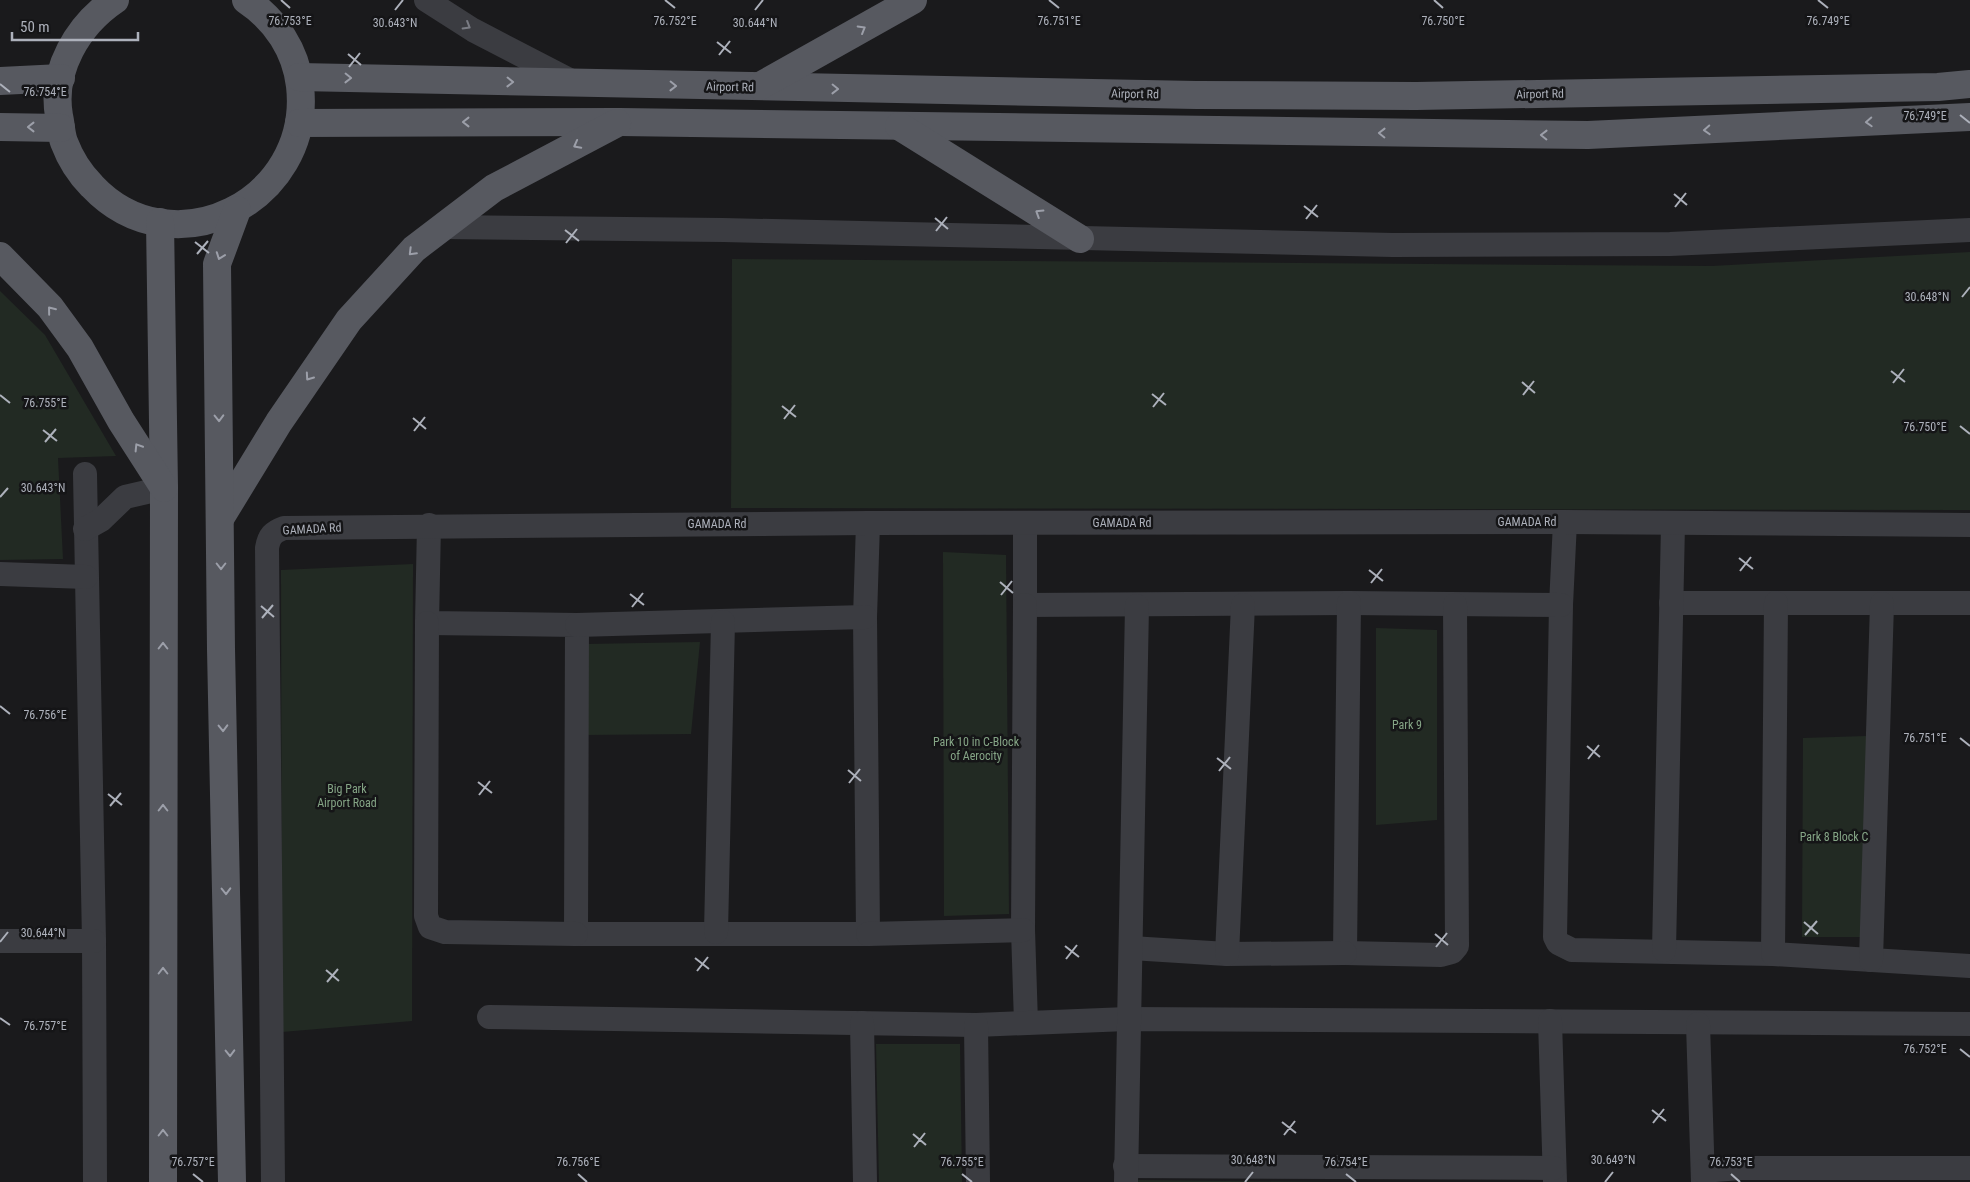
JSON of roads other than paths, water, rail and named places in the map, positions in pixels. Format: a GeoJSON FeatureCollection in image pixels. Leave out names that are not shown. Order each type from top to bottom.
{"type":"FeatureCollection","features":[{"type":"Feature","properties":{"kind":"main road"},"geometry":{"type":"LineString","coordinates":[[115,0],[98,11],[75,39],[61,78],[58,108],[64,142],[80,173],[104,199],[134,216],[168,224],[203,222],[237,210],[263,192],[283,167],[297,138],[302,106],[299,76],[284,38],[262,10],[246,0]]}},
{"type":"Feature","properties":{"kind":"main road"},"geometry":{"type":"LineString","coordinates":[[759,87],[913,0]]}},
{"type":"Feature","properties":{"kind":"main road","name":"Airport Rd"},"geometry":{"type":"LineString","coordinates":[[299,76],[576,84],[1196,95],[1416,96],[1928,87],[1970,84]]}},
{"type":"Feature","properties":{"kind":"main road"},"geometry":{"type":"LineString","coordinates":[[0,81],[61,78]]}},
{"type":"Feature","properties":{"kind":"main road"},"geometry":{"type":"LineString","coordinates":[[299,123],[620,122],[1588,135],[1970,117]]}},
{"type":"Feature","properties":{"kind":"main road"},"geometry":{"type":"LineString","coordinates":[[221,517],[279,422],[349,320],[414,249],[494,188],[620,122]]}},
{"type":"Feature","properties":{"kind":"main road"},"geometry":{"type":"LineString","coordinates":[[899,126],[1080,239]]}},
{"type":"Feature","properties":{"kind":"main road"},"geometry":{"type":"LineString","coordinates":[[0,127],[61,128]]}},
{"type":"Feature","properties":{"kind":"main road"},"geometry":{"type":"LineString","coordinates":[[237,210],[217,264],[222,659],[238,1177]]}},
{"type":"Feature","properties":{"kind":"main road"},"geometry":{"type":"LineString","coordinates":[[160,222],[164,488],[163,1182]]}},
{"type":"Feature","properties":{"kind":"main road"},"geometry":{"type":"LineString","coordinates":[[0,256],[50,307],[80,348],[121,421],[164,488]]}},
{"type":"Feature","properties":{"kind":"street"},"geometry":{"type":"LineString","coordinates":[[426,0],[473,30],[576,84]]}},
{"type":"Feature","properties":{"kind":"street"},"geometry":{"type":"LineString","coordinates":[[442,228],[723,230],[1393,245],[1670,244],[1970,230]]}},
{"type":"Feature","properties":{"kind":"street"},"geometry":{"type":"LineString","coordinates":[[85,474],[94,942],[95,1182]]}},
{"type":"Feature","properties":{"kind":"street"},"geometry":{"type":"LineString","coordinates":[[85,529],[101,520],[125,497],[164,488]]}},
{"type":"Feature","properties":{"kind":"street"},"geometry":{"type":"LineString","coordinates":[[868,522],[865,617],[868,934]]}},
{"type":"Feature","properties":{"kind":"street","name":"GAMADA Rd"},"geometry":{"type":"LineString","coordinates":[[273,1182],[267,548],[269,538],[274,532],[284,528],[429,525],[868,522],[1025,524],[1565,522],[1970,526]]}},
{"type":"Feature","properties":{"kind":"street"},"geometry":{"type":"LineString","coordinates":[[1565,522],[1561,605],[1555,937],[1558,944],[1572,950],[1664,950],[1773,954],[1970,966]]}},
{"type":"Feature","properties":{"kind":"street"},"geometry":{"type":"LineString","coordinates":[[1025,524],[1023,930],[1026,1023]]}},
{"type":"Feature","properties":{"kind":"street"},"geometry":{"type":"LineString","coordinates":[[1664,950],[1673,524]]}},
{"type":"Feature","properties":{"kind":"street"},"geometry":{"type":"LineString","coordinates":[[429,525],[426,916],[430,927],[445,932],[576,934],[716,932],[868,934],[1023,930]]}},
{"type":"Feature","properties":{"kind":"street"},"geometry":{"type":"LineString","coordinates":[[0,574],[86,576]]}},
{"type":"Feature","properties":{"kind":"street"},"geometry":{"type":"LineString","coordinates":[[1025,605],[1136,606],[1349,603],[1561,605]]}},
{"type":"Feature","properties":{"kind":"street"},"geometry":{"type":"LineString","coordinates":[[1345,952],[1349,603]]}},
{"type":"Feature","properties":{"kind":"street"},"geometry":{"type":"LineString","coordinates":[[1671,603],[1970,603]]}},
{"type":"Feature","properties":{"kind":"street"},"geometry":{"type":"LineString","coordinates":[[1773,954],[1776,603]]}},
{"type":"Feature","properties":{"kind":"street"},"geometry":{"type":"LineString","coordinates":[[1871,960],[1882,604]]}},
{"type":"Feature","properties":{"kind":"street"},"geometry":{"type":"LineString","coordinates":[[1227,954],[1243,605]]}},
{"type":"Feature","properties":{"kind":"street"},"geometry":{"type":"LineString","coordinates":[[1131,948],[1227,954],[1345,952],[1441,955],[1452,952],[1457,946],[1455,605]]}},
{"type":"Feature","properties":{"kind":"street"},"geometry":{"type":"LineString","coordinates":[[1136,606],[1131,948],[1127,1019],[1125,1174],[1554,1175],[1550,1021]]}},
{"type":"Feature","properties":{"kind":"street"},"geometry":{"type":"LineString","coordinates":[[427,623],[577,625],[865,617]]}},
{"type":"Feature","properties":{"kind":"street"},"geometry":{"type":"LineString","coordinates":[[716,932],[723,622]]}},
{"type":"Feature","properties":{"kind":"street"},"geometry":{"type":"LineString","coordinates":[[576,934],[577,625]]}},
{"type":"Feature","properties":{"kind":"street"},"geometry":{"type":"LineString","coordinates":[[0,941],[94,942]]}},
{"type":"Feature","properties":{"kind":"street"},"geometry":{"type":"LineString","coordinates":[[489,1017],[976,1025],[1127,1019],[1550,1021],[1698,1024],[1970,1024]]}},
{"type":"Feature","properties":{"kind":"street"},"geometry":{"type":"LineString","coordinates":[[862,1023],[865,1182]]}},
{"type":"Feature","properties":{"kind":"street"},"geometry":{"type":"LineString","coordinates":[[1698,1024],[1703,1177],[1740,1168],[1970,1168]]}},
{"type":"Feature","properties":{"kind":"street"},"geometry":{"type":"LineString","coordinates":[[976,1025],[978,1182]]}},
{"type":"Feature","properties":{"kind":"park label","name":"Park 9"},"geometry":{"type":"Point","coordinates":[1407,725]}},
{"type":"Feature","properties":{"kind":"park label","name":"Park 10 in C-Block of Aerocity"},"geometry":{"type":"Point","coordinates":[976,749]}},
{"type":"Feature","properties":{"kind":"park label","name":"Big Park Airport Road"},"geometry":{"type":"Point","coordinates":[347,796]}},
{"type":"Feature","properties":{"kind":"park label","name":"Park 8 Block C"},"geometry":{"type":"Point","coordinates":[1834,837]}}]}
